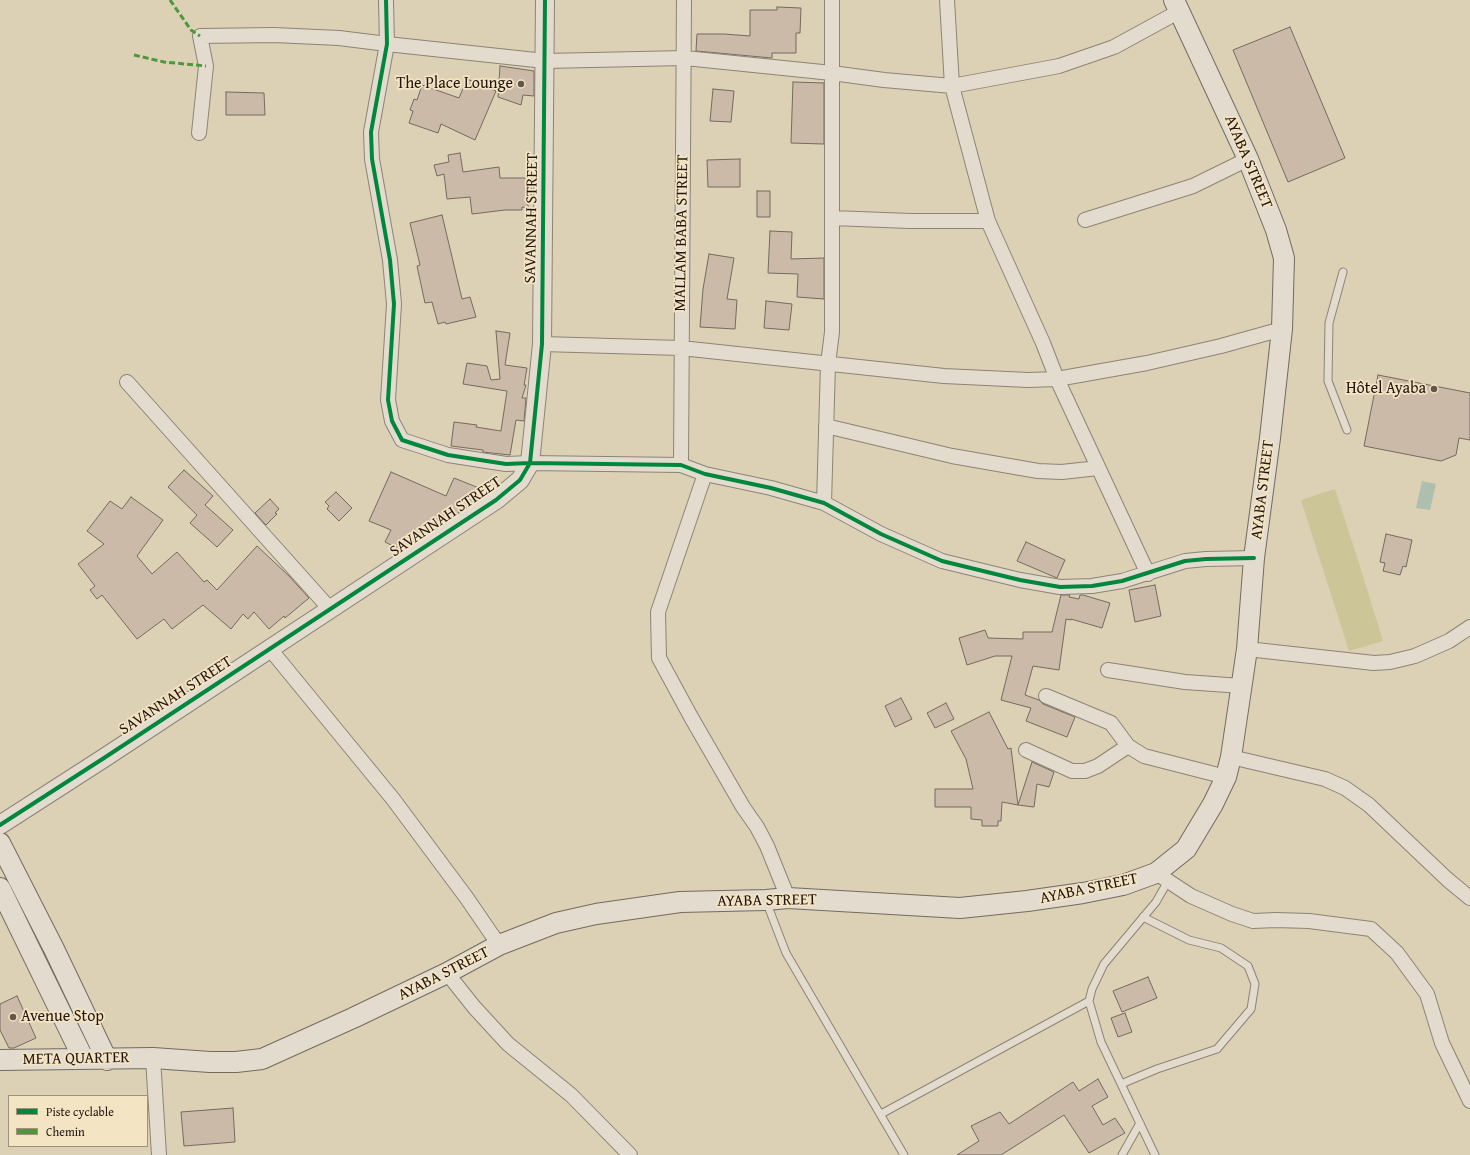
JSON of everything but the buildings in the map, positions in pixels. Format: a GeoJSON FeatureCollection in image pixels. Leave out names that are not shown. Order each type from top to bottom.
{"type":"FeatureCollection","features":[{"type":"Feature","properties":{"kind":"main road","name":"AYABA STREET"},"geometry":{"type":"LineString","coordinates":[[153,1058],[210,1062],[236,1062],[262,1059],[353,1018],[446,973],[499,945],[556,923],[596,914],[680,902],[788,898],[960,908],[1083,893],[1162,877],[1186,849],[1213,804],[1226,777],[1232,757],[1247,649],[1254,558],[1270,438],[1282,329],[1284,258],[1276,230],[1248,159],[1177,6]]}},
{"type":"Feature","properties":{"kind":"main road"},"geometry":{"type":"LineString","coordinates":[[0,843],[54,949],[107,1060]]}},
{"type":"Feature","properties":{"kind":"main road"},"geometry":{"type":"LineString","coordinates":[[0,888],[83,1058]]}},
{"type":"Feature","properties":{"kind":"main road","name":"META QUARTER"},"geometry":{"type":"LineString","coordinates":[[0,1060],[83,1058],[107,1060],[153,1058]]}},
{"type":"Feature","properties":{"kind":"street"},"geometry":{"type":"LineString","coordinates":[[386,0],[387,44],[371,132],[372,159],[390,260],[394,304],[388,400],[392,421],[402,440],[448,455],[506,464],[681,465],[705,474],[771,488],[824,503],[881,534],[942,561],[1020,580],[1060,587],[1092,586],[1122,581],[1185,561],[1254,558]]}},
{"type":"Feature","properties":{"kind":"street","name":"SAVANNAH STREET"},"geometry":{"type":"LineString","coordinates":[[0,825],[496,500],[520,480],[530,463],[542,344],[545,0]]}},
{"type":"Feature","properties":{"kind":"street","name":"MALLAM BABA STREET"},"geometry":{"type":"LineString","coordinates":[[681,465],[685,58],[684,0]]}},
{"type":"Feature","properties":{"kind":"street"},"geometry":{"type":"LineString","coordinates":[[824,503],[828,364],[832,332],[832,0]]}},
{"type":"Feature","properties":{"kind":"street"},"geometry":{"type":"LineString","coordinates":[[947,0],[952,86],[988,221],[1043,343],[1057,379],[1148,574]]}},
{"type":"Feature","properties":{"kind":"street"},"geometry":{"type":"LineString","coordinates":[[199,133],[206,66],[200,36],[274,35],[338,38],[545,60],[685,58],[832,72],[884,80],[952,86],[1059,66],[1114,47],[1177,6]]}},
{"type":"Feature","properties":{"kind":"street"},"geometry":{"type":"LineString","coordinates":[[1085,220],[1193,186],[1248,159]]}},
{"type":"Feature","properties":{"kind":"street"},"geometry":{"type":"LineString","coordinates":[[832,218],[910,221],[988,221]]}},
{"type":"Feature","properties":{"kind":"street"},"geometry":{"type":"LineString","coordinates":[[542,344],[681,348],[944,376],[994,379],[1057,379],[1147,363],[1221,346],[1282,329]]}},
{"type":"Feature","properties":{"kind":"street"},"geometry":{"type":"LineString","coordinates":[[127,382],[330,609]]}},
{"type":"Feature","properties":{"kind":"street"},"geometry":{"type":"LineString","coordinates":[[826,426],[952,456],[1038,471],[1062,472],[1098,468]]}},
{"type":"Feature","properties":{"kind":"street"},"geometry":{"type":"LineString","coordinates":[[705,474],[658,612],[659,658],[742,806],[757,827],[767,846],[788,898]]}},
{"type":"Feature","properties":{"kind":"street"},"geometry":{"type":"LineString","coordinates":[[1247,649],[1374,663],[1390,662],[1416,656],[1449,641],[1470,627]]}},
{"type":"Feature","properties":{"kind":"street"},"geometry":{"type":"LineString","coordinates":[[270,649],[393,799],[466,897],[499,945]]}},
{"type":"Feature","properties":{"kind":"street"},"geometry":{"type":"LineString","coordinates":[[1108,670],[1185,682],[1242,686]]}},
{"type":"Feature","properties":{"kind":"street"},"geometry":{"type":"LineString","coordinates":[[1046,696],[1111,723],[1128,746],[1144,756],[1226,777]]}},
{"type":"Feature","properties":{"kind":"street"},"geometry":{"type":"LineString","coordinates":[[1026,750],[1072,771],[1085,771],[1098,766],[1128,746]]}},
{"type":"Feature","properties":{"kind":"street"},"geometry":{"type":"LineString","coordinates":[[1232,757],[1325,779],[1345,788],[1369,805],[1437,870],[1470,898]]}},
{"type":"Feature","properties":{"kind":"street"},"geometry":{"type":"LineString","coordinates":[[1162,877],[1191,896],[1232,914],[1253,921],[1309,921],[1371,929],[1397,953],[1427,994],[1442,1043],[1470,1101]]}},
{"type":"Feature","properties":{"kind":"street"},"geometry":{"type":"LineString","coordinates":[[446,973],[474,1007],[508,1044],[571,1095],[630,1155]]}},
{"type":"Feature","properties":{"kind":"street"},"geometry":{"type":"LineString","coordinates":[[153,1058],[159,1155]]}},
{"type":"Feature","properties":{"kind":"lane"},"geometry":{"type":"LineString","coordinates":[[1343,272],[1329,323],[1328,381],[1347,430]]}},
{"type":"Feature","properties":{"kind":"lane"},"geometry":{"type":"LineString","coordinates":[[1155,1155],[1101,1042],[1089,1001],[1092,989],[1104,964],[1156,902],[1162,877]]}},
{"type":"Feature","properties":{"kind":"lane"},"geometry":{"type":"LineString","coordinates":[[766,900],[786,953],[904,1155]]}},
{"type":"Feature","properties":{"kind":"lane"},"geometry":{"type":"LineString","coordinates":[[1121,1084],[1157,1069],[1217,1049],[1251,1009],[1255,984],[1248,966],[1221,948],[1189,940],[1143,917]]}},
{"type":"Feature","properties":{"kind":"lane"},"geometry":{"type":"LineString","coordinates":[[880,1114],[1089,1001]]}},
{"type":"Feature","properties":{"kind":"lane"},"geometry":{"type":"LineString","coordinates":[[1122,1155],[1140,1123]]}},
{"type":"Feature","properties":{"kind":"shaded area"},"geometry":{"type":"Polygon","coordinates":[[[1422,481],[1436,484],[1430,510],[1416,508],[1422,481]]]}},
{"type":"Feature","properties":{"kind":"shaded area"},"geometry":{"type":"Polygon","coordinates":[[[1335,489],[1383,641],[1349,651],[1301,500],[1335,489]]]}},
{"type":"Feature","properties":{"kind":"marked path"},"geometry":{"type":"LineString","coordinates":[[170,0],[191,30],[200,36]]}},
{"type":"Feature","properties":{"kind":"marked path"},"geometry":{"type":"LineString","coordinates":[[134,55],[164,62],[206,66]]}},
{"type":"Feature","properties":{"kind":"cycle path"},"geometry":{"type":"LineString","coordinates":[[386,0],[387,44],[371,132],[372,159],[390,260],[394,304],[388,400],[392,421],[402,440],[448,455],[506,464],[681,465],[705,474],[771,488],[824,503],[881,534],[942,561],[1020,580],[1060,587],[1092,586],[1122,581],[1185,561],[1254,558]]}},
{"type":"Feature","properties":{"kind":"cycle path"},"geometry":{"type":"LineString","coordinates":[[0,825],[496,500],[520,480],[530,463],[542,344],[545,0]]}},
{"type":"Feature","properties":{"kind":"place","name":"The Place Lounge"},"geometry":{"type":"Point","coordinates":[521,84]}},
{"type":"Feature","properties":{"kind":"place","name":"Hôtel Ayaba"},"geometry":{"type":"Point","coordinates":[1434,389]}},
{"type":"Feature","properties":{"kind":"place","name":"Avenue Stop"},"geometry":{"type":"Point","coordinates":[13,1017]}}]}
